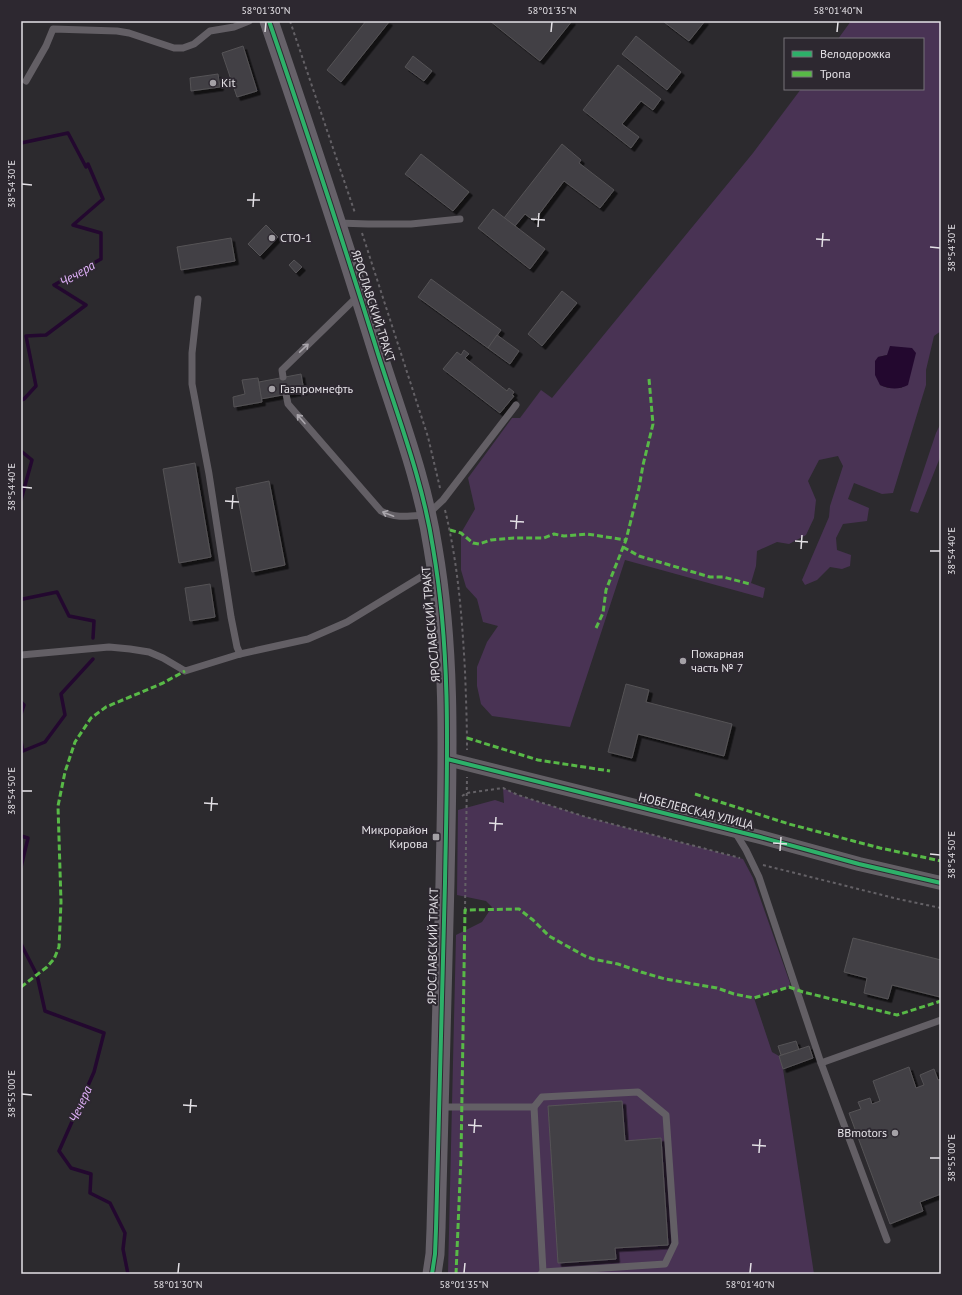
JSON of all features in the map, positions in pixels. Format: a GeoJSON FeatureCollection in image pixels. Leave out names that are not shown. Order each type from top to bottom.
{"type":"FeatureCollection","features":[{"type":"Feature","properties":{"kind":"street","name":"ЯРОСЛАВСКИЙ ТРАКТ"},"geometry":{"type":"LineString","coordinates":[[269,21],[360,295],[418,481],[427,515],[436,568],[445,641],[447,759],[439,1107],[435,1241],[432,1274]]}},
{"type":"Feature","properties":{"kind":"street","name":"НОБЕЛЕВСКАЯ УЛИЦА"},"geometry":{"type":"LineString","coordinates":[[447,759],[859,864],[941,883]]}},
{"type":"Feature","properties":{"kind":"lane"},"geometry":{"type":"LineString","coordinates":[[26,81],[46,46],[53,29],[117,31],[128,33],[174,48],[184,48],[194,44],[210,31],[234,27],[249,21]]}},
{"type":"Feature","properties":{"kind":"lane"},"geometry":{"type":"LineString","coordinates":[[336,223],[411,224],[460,218]]}},
{"type":"Feature","properties":{"kind":"lane"},"geometry":{"type":"LineString","coordinates":[[283,377],[282,370],[360,295]]}},
{"type":"Feature","properties":{"kind":"lane"},"geometry":{"type":"LineString","coordinates":[[198,299],[192,353],[192,384],[209,474],[231,617],[237,647],[240,654]]}},
{"type":"Feature","properties":{"kind":"lane"},"geometry":{"type":"LineString","coordinates":[[286,394],[288,404],[381,511],[388,515],[397,516],[427,515],[443,500],[516,405]]}},
{"type":"Feature","properties":{"kind":"lane"},"geometry":{"type":"LineString","coordinates":[[21,655],[109,647],[130,648],[149,652],[163,658],[185,671],[240,654],[308,639],[346,622],[436,568]]}},
{"type":"Feature","properties":{"kind":"lane"},"geometry":{"type":"LineString","coordinates":[[735,832],[759,877],[821,1062],[887,1240]]}},
{"type":"Feature","properties":{"kind":"lane"},"geometry":{"type":"LineString","coordinates":[[821,1062],[941,1020]]}},
{"type":"Feature","properties":{"kind":"lane"},"geometry":{"type":"LineString","coordinates":[[638,1092],[666,1115],[675,1243],[665,1264],[542,1273],[534,1107],[542,1097],[638,1092]]}},
{"type":"Feature","properties":{"kind":"lane"},"geometry":{"type":"LineString","coordinates":[[439,1107],[534,1107]]}},
{"type":"Feature","properties":{"kind":"path"},"geometry":{"type":"LineString","coordinates":[[503,788],[518,795],[586,817],[785,871],[891,898],[941,908]]}},
{"type":"Feature","properties":{"kind":"shaded area"},"geometry":{"type":"Polygon","coordinates":[[[851,21],[941,21],[941,331],[934,336],[926,370],[926,385],[893,493],[882,494],[854,483],[848,499],[869,508],[867,521],[843,524],[836,538],[837,550],[851,555],[850,566],[842,569],[830,567],[817,580],[805,585],[802,580],[829,517],[830,506],[843,466],[838,456],[819,460],[808,481],[816,500],[814,518],[806,535],[789,544],[777,542],[757,551],[756,566],[751,583],[765,588],[763,598],[625,560],[570,727],[492,716],[481,704],[477,686],[477,667],[487,642],[498,626],[483,622],[477,599],[466,587],[461,570],[461,533],[475,509],[468,478],[512,418],[520,418],[541,390],[552,398],[753,153],[800,90],[924,90],[924,38],[839,38],[851,21]],[[887,355],[878,357],[880,385],[888,388],[902,388],[887,355]]]}},
{"type":"Feature","properties":{"kind":"shaded area"},"geometry":{"type":"Polygon","coordinates":[[[890,346],[912,348],[916,353],[908,385],[905,387],[890,388],[880,385],[875,375],[875,361],[878,357],[887,355],[890,346]]]}},
{"type":"Feature","properties":{"kind":"shaded area"},"geometry":{"type":"Polygon","coordinates":[[[941,423],[941,455],[918,513],[910,511],[936,433],[941,423]]]}},
{"type":"Feature","properties":{"kind":"shaded area"},"geometry":{"type":"Polygon","coordinates":[[[503,788],[518,795],[586,817],[743,859],[753,878],[790,983],[789,987],[754,998],[772,1052],[779,1056],[783,1069],[814,1274],[448,1274],[456,935],[482,922],[492,907],[486,901],[457,895],[458,810],[495,800],[504,803],[503,788]]]}},
{"type":"Feature","properties":{"kind":"building"},"geometry":{"type":"Polygon","coordinates":[[[366,21],[389,22],[341,82],[327,70],[366,21]]]}},
{"type":"Feature","properties":{"kind":"building"},"geometry":{"type":"Polygon","coordinates":[[[490,21],[572,21],[540,61],[490,21]]]}},
{"type":"Feature","properties":{"kind":"building"},"geometry":{"type":"Polygon","coordinates":[[[705,21],[689,41],[664,22],[705,21]]]}},
{"type":"Feature","properties":{"kind":"building"},"geometry":{"type":"Polygon","coordinates":[[[636,36],[681,72],[667,90],[622,54],[636,36]]]}},
{"type":"Feature","properties":{"kind":"building"},"geometry":{"type":"Polygon","coordinates":[[[243,46],[257,91],[237,97],[222,53],[243,46]]]}},
{"type":"Feature","properties":{"kind":"building"},"geometry":{"type":"Polygon","coordinates":[[[413,56],[432,71],[424,81],[405,67],[413,56]]]}},
{"type":"Feature","properties":{"kind":"building"},"geometry":{"type":"Polygon","coordinates":[[[618,65],[661,99],[653,110],[641,101],[622,124],[639,137],[631,148],[583,110],[618,65]]]}},
{"type":"Feature","properties":{"kind":"building"},"geometry":{"type":"Polygon","coordinates":[[[218,74],[220,87],[191,91],[190,78],[218,74]]]}},
{"type":"Feature","properties":{"kind":"building"},"geometry":{"type":"Polygon","coordinates":[[[562,144],[581,160],[579,163],[614,190],[600,208],[564,181],[534,221],[525,214],[515,226],[504,218],[562,144]]]}},
{"type":"Feature","properties":{"kind":"building"},"geometry":{"type":"Polygon","coordinates":[[[421,154],[469,192],[453,211],[405,174],[421,154]]]}},
{"type":"Feature","properties":{"kind":"building"},"geometry":{"type":"Polygon","coordinates":[[[493,209],[545,249],[530,269],[478,228],[493,209]]]}},
{"type":"Feature","properties":{"kind":"building"},"geometry":{"type":"Polygon","coordinates":[[[266,225],[278,237],[260,256],[248,244],[266,225]]]}},
{"type":"Feature","properties":{"kind":"building"},"geometry":{"type":"Polygon","coordinates":[[[231,238],[235,261],[181,270],[177,247],[231,238]]]}},
{"type":"Feature","properties":{"kind":"building"},"geometry":{"type":"Polygon","coordinates":[[[294,260],[302,267],[296,273],[289,265],[294,260]]]}},
{"type":"Feature","properties":{"kind":"building"},"geometry":{"type":"Polygon","coordinates":[[[431,279],[501,330],[488,348],[418,297],[431,279]]]}},
{"type":"Feature","properties":{"kind":"building"},"geometry":{"type":"Polygon","coordinates":[[[562,291],[577,303],[542,346],[528,334],[562,291]]]}},
{"type":"Feature","properties":{"kind":"building"},"geometry":{"type":"Polygon","coordinates":[[[497,335],[519,351],[510,364],[488,348],[497,335]]]}},
{"type":"Feature","properties":{"kind":"building"},"geometry":{"type":"Polygon","coordinates":[[[464,350],[469,354],[465,358],[507,391],[509,388],[514,392],[512,395],[514,396],[500,413],[443,369],[457,352],[461,355],[464,350]]]}},
{"type":"Feature","properties":{"kind":"building"},"geometry":{"type":"Polygon","coordinates":[[[301,374],[304,391],[261,399],[259,382],[301,374]]]}},
{"type":"Feature","properties":{"kind":"building"},"geometry":{"type":"Polygon","coordinates":[[[258,378],[262,402],[234,407],[233,397],[245,394],[242,380],[258,378]]]}},
{"type":"Feature","properties":{"kind":"building"},"geometry":{"type":"Polygon","coordinates":[[[195,463],[211,557],[179,563],[163,469],[195,463]]]}},
{"type":"Feature","properties":{"kind":"building"},"geometry":{"type":"Polygon","coordinates":[[[269,481],[285,565],[252,572],[236,488],[269,481]]]}},
{"type":"Feature","properties":{"kind":"building"},"geometry":{"type":"Polygon","coordinates":[[[210,584],[215,617],[190,621],[185,588],[210,584]]]}},
{"type":"Feature","properties":{"kind":"building"},"geometry":{"type":"Polygon","coordinates":[[[626,684],[649,690],[646,702],[732,724],[724,756],[638,734],[632,758],[608,752],[626,684]]]}},
{"type":"Feature","properties":{"kind":"building"},"geometry":{"type":"Polygon","coordinates":[[[853,938],[941,960],[940,997],[892,985],[888,999],[864,993],[867,978],[844,972],[853,938]]]}},
{"type":"Feature","properties":{"kind":"building"},"geometry":{"type":"Polygon","coordinates":[[[796,1041],[799,1050],[781,1055],[778,1046],[796,1041]]]}},
{"type":"Feature","properties":{"kind":"building"},"geometry":{"type":"Polygon","coordinates":[[[809,1046],[813,1058],[783,1069],[779,1056],[809,1046]]]}},
{"type":"Feature","properties":{"kind":"building"},"geometry":{"type":"Polygon","coordinates":[[[909,1067],[916,1088],[924,1085],[920,1075],[934,1069],[938,1080],[941,1079],[941,1194],[920,1202],[923,1211],[890,1224],[849,1113],[861,1109],[858,1102],[870,1098],[872,1104],[880,1101],[873,1081],[909,1067]]]}},
{"type":"Feature","properties":{"kind":"building"},"geometry":{"type":"Polygon","coordinates":[[[622,1101],[625,1141],[661,1138],[668,1245],[615,1248],[616,1259],[558,1263],[548,1106],[622,1101]]]}},
{"type":"Feature","properties":{"kind":"waterway","name":"Чечера"},"geometry":{"type":"LineString","coordinates":[[21,143],[68,133],[86,167],[88,164],[103,199],[73,225],[101,233],[101,259],[54,285],[86,305],[46,335],[26,336],[36,386],[24,399],[21,400]]}},
{"type":"Feature","properties":{"kind":"waterway","name":"Чечера"},"geometry":{"type":"LineString","coordinates":[[21,451],[32,460],[21,500]]}},
{"type":"Feature","properties":{"kind":"waterway","name":"Чечера"},"geometry":{"type":"LineString","coordinates":[[21,598],[23,599],[57,592],[69,616],[94,621],[93,638]]}},
{"type":"Feature","properties":{"kind":"waterway","name":"Чечера"},"geometry":{"type":"LineString","coordinates":[[21,742],[23,751],[45,742],[65,715],[61,694],[93,659]]}},
{"type":"Feature","properties":{"kind":"waterway","name":"Чечера"},"geometry":{"type":"LineString","coordinates":[[21,702],[24,705],[21,714]]}},
{"type":"Feature","properties":{"kind":"waterway","name":"Чечера"},"geometry":{"type":"LineString","coordinates":[[21,836],[28,838],[21,867]]}},
{"type":"Feature","properties":{"kind":"waterway","name":"Чечера"},"geometry":{"type":"LineString","coordinates":[[21,944],[37,975],[45,1011],[104,1033],[94,1072],[59,1151],[71,1168],[91,1174],[90,1193],[110,1203],[125,1233],[123,1249],[128,1274]]}},
{"type":"Feature","properties":{"kind":"marked path"},"geometry":{"type":"LineString","coordinates":[[596,628],[603,613],[606,590],[626,540],[653,424],[649,379]]}},
{"type":"Feature","properties":{"kind":"marked path"},"geometry":{"type":"LineString","coordinates":[[450,530],[461,533],[473,543],[479,544],[491,540],[544,538],[554,534],[564,536],[587,534],[626,540]]}},
{"type":"Feature","properties":{"kind":"marked path"},"geometry":{"type":"LineString","coordinates":[[623,547],[639,556],[710,577],[723,577],[750,584]]}},
{"type":"Feature","properties":{"kind":"marked path"},"geometry":{"type":"LineString","coordinates":[[21,987],[47,967],[54,959],[59,947],[61,902],[58,806],[65,772],[75,742],[91,718],[106,707],[163,683],[185,671]]}},
{"type":"Feature","properties":{"kind":"marked path"},"geometry":{"type":"LineString","coordinates":[[467,738],[538,760],[610,771]]}},
{"type":"Feature","properties":{"kind":"marked path"},"geometry":{"type":"LineString","coordinates":[[695,794],[789,824],[880,848],[941,861]]}},
{"type":"Feature","properties":{"kind":"marked path"},"geometry":{"type":"LineString","coordinates":[[456,1274],[461,1157],[465,910],[519,909],[549,936],[585,956],[618,964],[665,979],[717,988],[734,994],[754,998],[789,987],[803,992],[897,1015],[941,1001]]}},
{"type":"Feature","properties":{"kind":"cycle path"},"geometry":{"type":"LineString","coordinates":[[269,21],[410,451],[429,523],[439,589],[446,672],[447,756],[436,1229],[435,1254],[432,1274]]}},
{"type":"Feature","properties":{"kind":"cycle path"},"geometry":{"type":"LineString","coordinates":[[447,759],[760,837],[859,864],[941,883]]}},
{"type":"Feature","properties":{"kind":"place","name":"Kit"},"geometry":{"type":"Point","coordinates":[213,83]}},
{"type":"Feature","properties":{"kind":"place","name":"СТО-1"},"geometry":{"type":"Point","coordinates":[272,238]}},
{"type":"Feature","properties":{"kind":"place","name":"Газпромнефть"},"geometry":{"type":"Point","coordinates":[272,389]}},
{"type":"Feature","properties":{"kind":"place","name":"Пожарная часть № 7"},"geometry":{"type":"Point","coordinates":[683,661]}},
{"type":"Feature","properties":{"kind":"place","name":"Микрорайон Кирова"},"geometry":{"type":"Point","coordinates":[436,837]}},
{"type":"Feature","properties":{"kind":"place","name":"BBmotors"},"geometry":{"type":"Point","coordinates":[895,1133]}}]}
